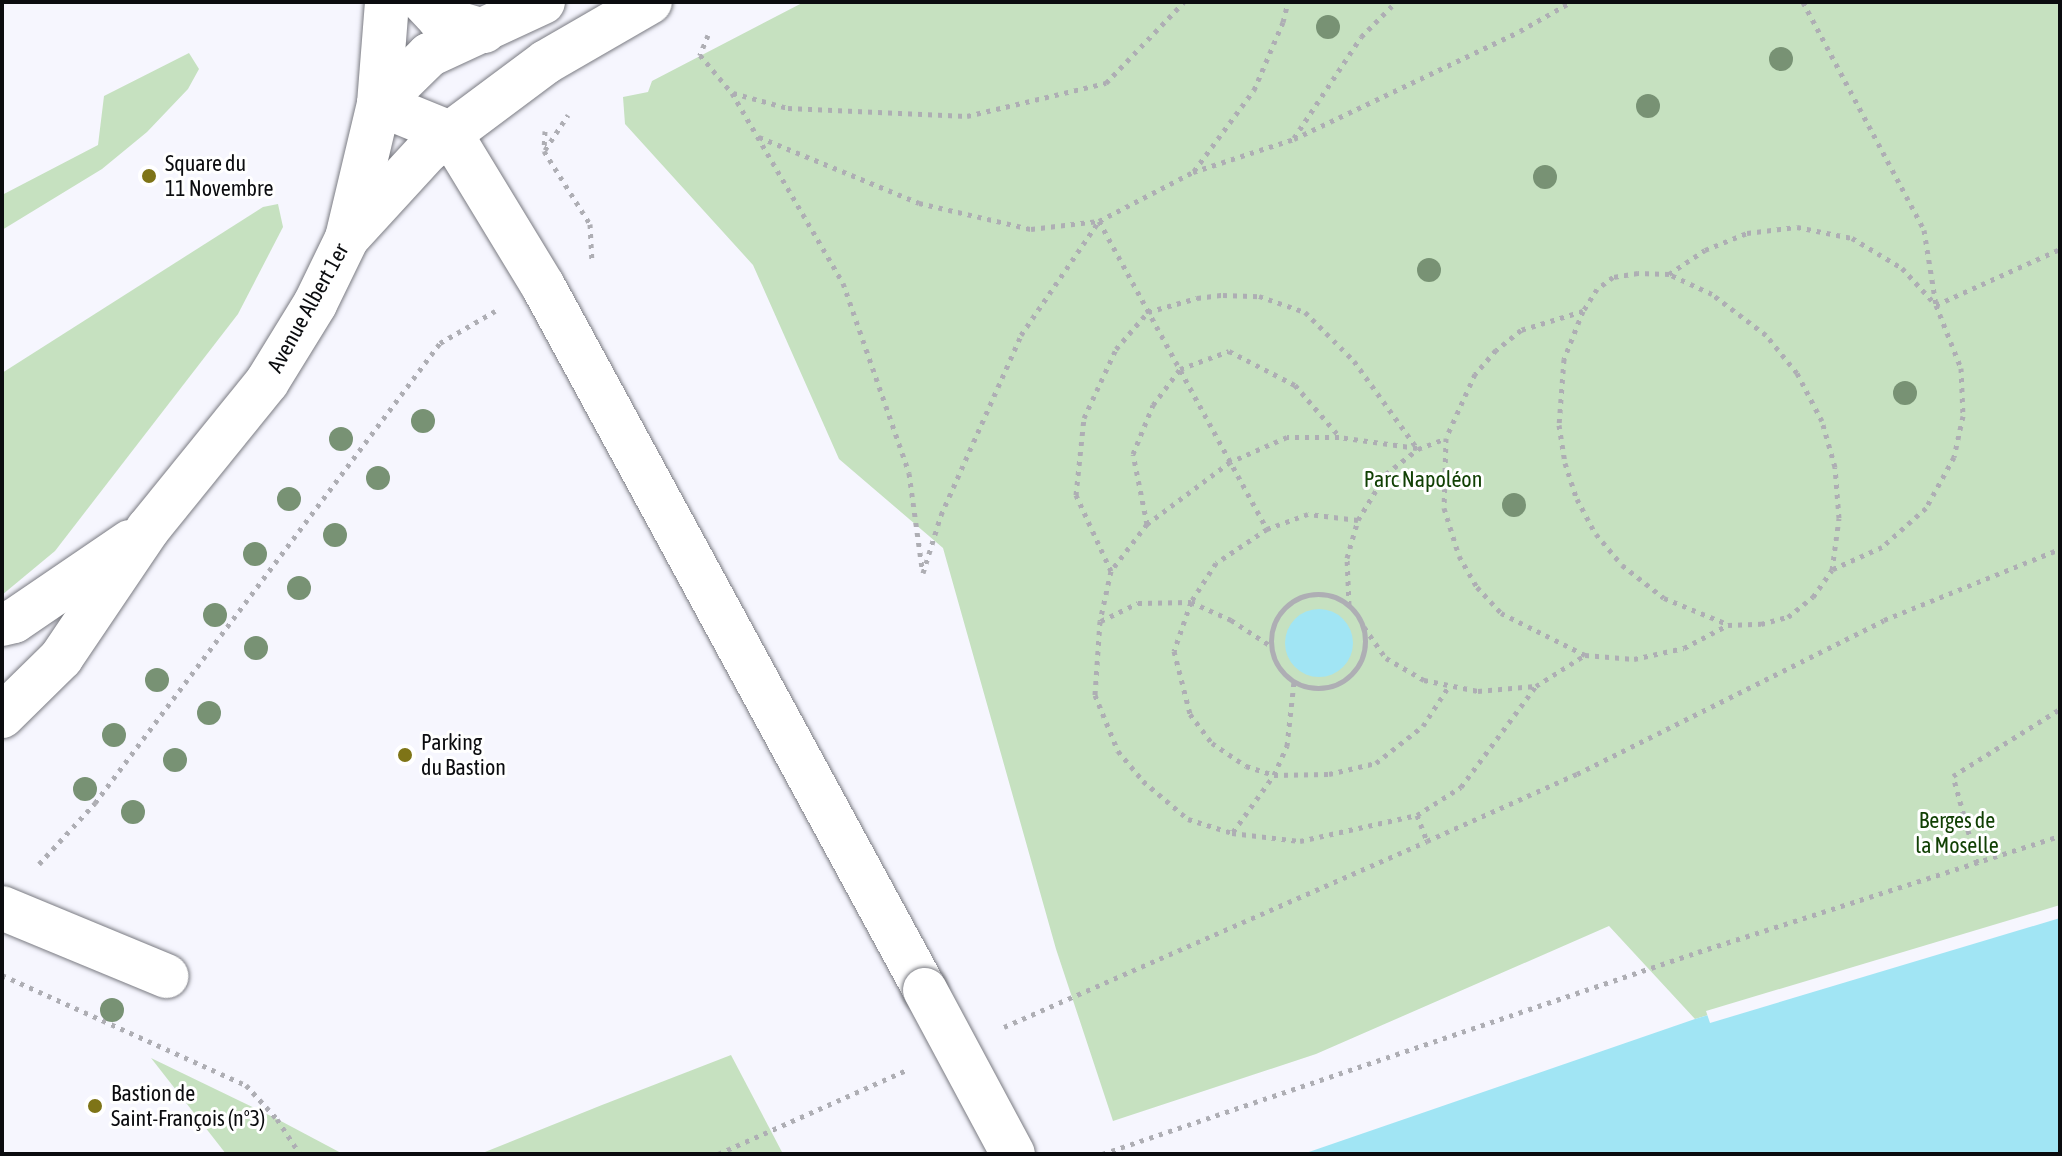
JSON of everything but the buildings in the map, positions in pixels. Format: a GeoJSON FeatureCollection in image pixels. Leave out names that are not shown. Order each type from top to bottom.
{"type":"FeatureCollection","features":[{"type":"Feature","properties":{"kind":"main road","name":"Avenue Albert 1er"},"geometry":{"type":"LineString","coordinates":[[2,716],[61,658],[148,529],[267,382],[315,304],[347,238],[379,104],[387,2]]}},
{"type":"Feature","properties":{"kind":"main road"},"geometry":{"type":"LineString","coordinates":[[424,2],[439,18],[484,31]]}},
{"type":"Feature","properties":{"kind":"main road"},"geometry":{"type":"LineString","coordinates":[[543,2],[429,55],[379,104],[450,133],[543,286],[1013,1154]]}},
{"type":"Feature","properties":{"kind":"main road"},"geometry":{"type":"LineString","coordinates":[[347,238],[428,150],[546,62],[650,2]]}},
{"type":"Feature","properties":{"kind":"main road","name":"Avenue Albert 1er"},"geometry":{"type":"LineString","coordinates":[[2,624],[14,621],[148,529]]}},
{"type":"Feature","properties":{"kind":"main road"},"geometry":{"type":"LineString","coordinates":[[2,908],[166,976]]}},
{"type":"Feature","properties":{"kind":"path"},"geometry":{"type":"LineString","coordinates":[[732,93],[788,108],[967,116],[1106,83],[1184,2]]}},
{"type":"Feature","properties":{"kind":"path"},"geometry":{"type":"LineString","coordinates":[[1193,172],[1254,90],[1283,22],[1288,2]]}},
{"type":"Feature","properties":{"kind":"path"},"geometry":{"type":"LineString","coordinates":[[1294,139],[1361,37],[1396,2]]}},
{"type":"Feature","properties":{"kind":"path"},"geometry":{"type":"LineString","coordinates":[[759,137],[919,203],[1031,229],[1099,221],[1193,172],[1294,139],[1520,31],[1571,2]]}},
{"type":"Feature","properties":{"kind":"path"},"geometry":{"type":"LineString","coordinates":[[1803,2],[1924,230],[1936,305],[1961,368],[1963,416],[1954,457],[1926,508],[1882,547],[1832,570]]}},
{"type":"Feature","properties":{"kind":"path"},"geometry":{"type":"LineString","coordinates":[[708,35],[700,55],[732,93],[843,283],[909,473],[923,573],[941,515],[1021,335],[1099,221]]}},
{"type":"Feature","properties":{"kind":"path"},"geometry":{"type":"LineString","coordinates":[[31,872],[95,803],[440,343],[592,259],[590,224],[544,151],[546,62]]}},
{"type":"Feature","properties":{"kind":"path"},"geometry":{"type":"LineString","coordinates":[[1099,221],[1267,529]]}},
{"type":"Feature","properties":{"kind":"path"},"geometry":{"type":"LineString","coordinates":[[1669,274],[1705,250],[1747,233],[1797,227],[1852,238],[1902,268],[1936,305]]}},
{"type":"Feature","properties":{"kind":"path"},"geometry":{"type":"LineString","coordinates":[[1936,305],[2060,249]]}},
{"type":"Feature","properties":{"kind":"path"},"geometry":{"type":"LineString","coordinates":[[1638,273],[1669,274],[1712,294],[1766,335],[1797,373],[1822,421],[1835,467],[1839,518],[1832,570],[1813,597],[1788,617],[1761,624],[1728,625],[1664,598],[1622,565],[1596,534],[1577,499],[1565,463],[1559,425],[1564,359],[1583,311],[1597,289],[1613,277],[1638,273]]}},
{"type":"Feature","properties":{"kind":"path"},"geometry":{"type":"LineString","coordinates":[[1111,571],[1076,495],[1084,418],[1116,349],[1148,312],[1197,298],[1223,295],[1259,296],[1305,312],[1354,361],[1418,449]]}},
{"type":"Feature","properties":{"kind":"path"},"geometry":{"type":"LineString","coordinates":[[1583,311],[1521,330],[1496,350],[1475,374],[1446,438],[1444,508],[1459,556],[1477,587],[1501,613],[1585,655],[1634,659],[1684,648],[1728,625]]}},
{"type":"Feature","properties":{"kind":"path"},"geometry":{"type":"LineString","coordinates":[[1147,524],[1133,454],[1153,405],[1180,369],[1229,351],[1295,385],[1339,437]]}},
{"type":"Feature","properties":{"kind":"path"},"geometry":{"type":"LineString","coordinates":[[1418,449],[1339,437],[1287,437],[1230,462],[1147,524],[1111,571],[1100,621],[1095,695],[1118,751],[1143,781],[1188,819],[1232,833],[1300,841],[1417,815],[1461,787],[1536,686],[1585,655]]}},
{"type":"Feature","properties":{"kind":"path"},"geometry":{"type":"LineString","coordinates":[[1446,438],[1418,449],[1386,474],[1358,520],[1347,558],[1349,605],[1386,658],[1424,680],[1478,691],[1536,686]]}},
{"type":"Feature","properties":{"kind":"path"},"geometry":{"type":"LineString","coordinates":[[1358,520],[1308,514],[1267,529],[1216,563],[1191,602],[1174,651],[1190,714],[1212,743],[1246,766],[1274,775],[1329,774],[1376,763],[1423,726],[1449,686]]}},
{"type":"Feature","properties":{"kind":"path"},"geometry":{"type":"LineString","coordinates":[[1001,1029],[1577,774],[1884,620],[2060,549]]}},
{"type":"Feature","properties":{"kind":"path"},"geometry":{"type":"LineString","coordinates":[[1349,605],[1320,593],[1303,596],[1278,615],[1271,646],[1275,660],[1294,682],[1318,688],[1342,682],[1363,658],[1363,626]]}},
{"type":"Feature","properties":{"kind":"path"},"geometry":{"type":"LineString","coordinates":[[1100,621],[1138,603],[1191,602],[1231,620],[1271,646]]}},
{"type":"Feature","properties":{"kind":"path"},"geometry":{"type":"LineString","coordinates":[[1232,833],[1274,775],[1287,746],[1294,682]]}},
{"type":"Feature","properties":{"kind":"path"},"geometry":{"type":"LineString","coordinates":[[1977,863],[1953,776],[2060,709]]}},
{"type":"Feature","properties":{"kind":"path"},"geometry":{"type":"LineString","coordinates":[[1417,815],[1427,841]]}},
{"type":"Feature","properties":{"kind":"path"},"geometry":{"type":"LineString","coordinates":[[1102,1154],[1698,952],[2060,836]]}},
{"type":"Feature","properties":{"kind":"path"},"geometry":{"type":"LineString","coordinates":[[2,975],[246,1085],[277,1119],[300,1154]]}},
{"type":"Feature","properties":{"kind":"path"},"geometry":{"type":"LineString","coordinates":[[718,1154],[916,1066]]}},
{"type":"Feature","properties":{"kind":"green space","name":"Parc Napoléon"},"geometry":{"type":"Polygon","coordinates":[[[804,2],[2060,2],[2060,909],[1695,1019],[1609,926],[1316,1054],[1113,1121],[1056,949],[943,548],[839,459],[753,265],[625,124],[623,97],[648,92],[652,81],[804,2]]]}},
{"type":"Feature","properties":{"kind":"green space"},"geometry":{"type":"Polygon","coordinates":[[[189,53],[199,69],[188,89],[147,132],[102,169],[2,230],[2,195],[98,145],[104,96],[189,53]]]}},
{"type":"Feature","properties":{"kind":"green space"},"geometry":{"type":"Polygon","coordinates":[[[278,204],[283,227],[238,314],[55,551],[2,595],[2,373],[263,207],[278,204]]]}},
{"type":"Feature","properties":{"kind":"green space"},"geometry":{"type":"Polygon","coordinates":[[[731,1055],[783,1154],[480,1154],[602,1105],[731,1055]]]}},
{"type":"Feature","properties":{"kind":"green space"},"geometry":{"type":"Polygon","coordinates":[[[151,1058],[277,1119],[343,1154],[226,1154],[151,1058]]]}},
{"type":"Feature","properties":{"kind":"water"},"geometry":{"type":"Polygon","coordinates":[[[1312,609],[1326,609],[1338,614],[1348,624],[1353,643],[1348,662],[1338,672],[1326,677],[1312,677],[1300,672],[1290,662],[1285,650],[1285,636],[1290,624],[1300,614],[1312,609]]]}},
{"type":"Feature","properties":{"kind":"water"},"geometry":{"type":"Polygon","coordinates":[[[2060,909],[2060,1154],[1303,1154],[1695,1019],[2060,909]]]}},
{"type":"Feature","properties":{"kind":"pier"},"geometry":{"type":"Polygon","coordinates":[[[2060,905],[2060,918],[1710,1023],[1706,1011],[2060,905]]]}},
{"type":"Feature","properties":{"kind":"place","name":"Square du 11 Novembre"},"geometry":{"type":"Point","coordinates":[149,176]}},
{"type":"Feature","properties":{"kind":"place","name":"Parking du Bastion"},"geometry":{"type":"Point","coordinates":[405,755]}},
{"type":"Feature","properties":{"kind":"place","name":"Bastion de Saint-François (n°3)"},"geometry":{"type":"Point","coordinates":[95,1106]}},
{"type":"Feature","properties":{"kind":"park label","name":"Berges de la Moselle"},"geometry":{"type":"Point","coordinates":[1957,832]}}]}
